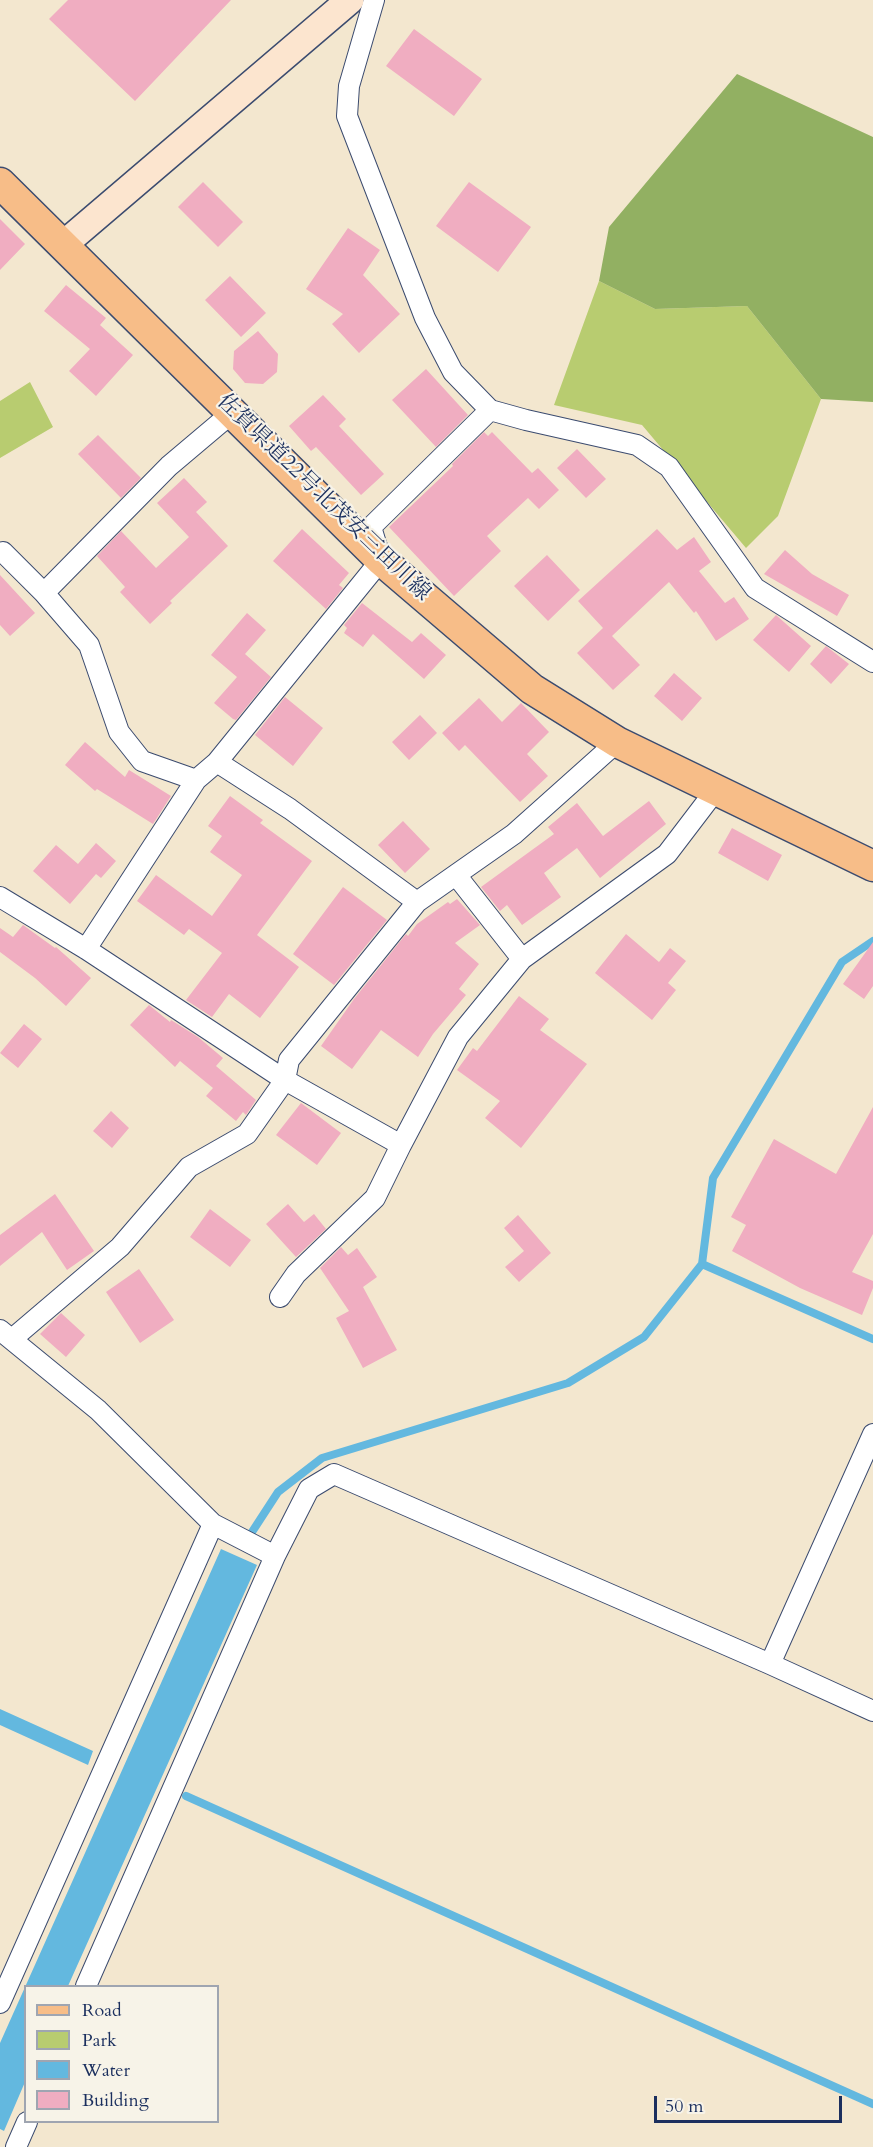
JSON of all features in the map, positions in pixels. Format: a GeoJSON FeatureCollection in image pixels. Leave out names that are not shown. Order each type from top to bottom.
{"type":"FeatureCollection","features":[{"type":"Feature","properties":{"kind":"main road","name":"佐賀県道22号北茂安三田川線"},"geometry":{"type":"LineString","coordinates":[[0,183],[381,560],[532,689],[617,742],[873,866]]}},
{"type":"Feature","properties":{"kind":"street"},"geometry":{"type":"LineString","coordinates":[[63,244],[350,0]]}},
{"type":"Feature","properties":{"kind":"street"},"geometry":{"type":"LineString","coordinates":[[374,0],[349,86],[347,116],[425,318],[453,372],[490,410],[637,445],[669,468],[755,588],[873,662]]}},
{"type":"Feature","properties":{"kind":"street"},"geometry":{"type":"LineString","coordinates":[[86,949],[196,780],[217,762],[381,560],[371,527],[490,410]]}},
{"type":"Feature","properties":{"kind":"street"},"geometry":{"type":"LineString","coordinates":[[44,593],[169,466],[233,412]]}},
{"type":"Feature","properties":{"kind":"street"},"geometry":{"type":"LineString","coordinates":[[3,552],[44,593],[89,645],[119,732],[142,761],[196,780]]}},
{"type":"Feature","properties":{"kind":"street"},"geometry":{"type":"LineString","coordinates":[[275,1556],[213,1524],[98,1410],[6,1334],[120,1247],[189,1167],[247,1134],[285,1080],[289,1060],[417,902],[514,834],[617,742]]}},
{"type":"Feature","properties":{"kind":"street"},"geometry":{"type":"LineString","coordinates":[[217,762],[290,809],[417,902]]}},
{"type":"Feature","properties":{"kind":"street"},"geometry":{"type":"LineString","coordinates":[[280,1297],[296,1274],[375,1198],[458,1037],[522,959],[667,854],[715,791]]}},
{"type":"Feature","properties":{"kind":"street"},"geometry":{"type":"LineString","coordinates":[[456,876],[522,959]]}},
{"type":"Feature","properties":{"kind":"street"},"geometry":{"type":"LineString","coordinates":[[0,897],[86,949],[285,1080],[401,1144]]}},
{"type":"Feature","properties":{"kind":"street"},"geometry":{"type":"LineString","coordinates":[[770,1664],[873,1434]]}},
{"type":"Feature","properties":{"kind":"street"},"geometry":{"type":"LineString","coordinates":[[86,1985],[275,1556],[309,1489],[334,1474],[873,1711]]}},
{"type":"Feature","properties":{"kind":"street"},"geometry":{"type":"LineString","coordinates":[[0,2002],[213,1524]]}},
{"type":"Feature","properties":{"kind":"street"},"geometry":{"type":"LineString","coordinates":[[16,2147],[26,2123]]}},
{"type":"Feature","properties":{"kind":"green space"},"geometry":{"type":"Polygon","coordinates":[[[737,74],[873,137],[873,402],[821,399],[747,306],[655,309],[599,281],[609,227],[737,74]]]}},
{"type":"Feature","properties":{"kind":"green space"},"geometry":{"type":"Polygon","coordinates":[[[599,281],[655,309],[747,306],[821,399],[778,516],[746,548],[642,425],[554,405],[599,281]]]}},
{"type":"Feature","properties":{"kind":"green space"},"geometry":{"type":"Polygon","coordinates":[[[30,382],[53,427],[0,458],[0,401],[30,382]]]}},
{"type":"Feature","properties":{"kind":"water"},"geometry":{"type":"Polygon","coordinates":[[[221,1549],[257,1565],[68,1985],[26,1985],[221,1549]]]}},
{"type":"Feature","properties":{"kind":"water"},"geometry":{"type":"Polygon","coordinates":[[[0,1709],[93,1751],[88,1765],[0,1725],[0,1709]]]}},
{"type":"Feature","properties":{"kind":"water"},"geometry":{"type":"Polygon","coordinates":[[[24,1989],[24,2084],[4,2131],[0,2129],[0,2043],[24,1989]]]}},
{"type":"Feature","properties":{"kind":"building"},"geometry":{"type":"Polygon","coordinates":[[[68,0],[231,0],[135,101],[49,19],[68,0]]]}},
{"type":"Feature","properties":{"kind":"building"},"geometry":{"type":"Polygon","coordinates":[[[414,29],[482,79],[454,116],[386,66],[414,29]]]}},
{"type":"Feature","properties":{"kind":"building"},"geometry":{"type":"Polygon","coordinates":[[[203,182],[243,222],[218,247],[178,207],[203,182]]]}},
{"type":"Feature","properties":{"kind":"building"},"geometry":{"type":"Polygon","coordinates":[[[469,182],[531,227],[498,272],[436,226],[469,182]]]}},
{"type":"Feature","properties":{"kind":"building"},"geometry":{"type":"Polygon","coordinates":[[[0,219],[25,244],[0,270],[0,219]]]}},
{"type":"Feature","properties":{"kind":"building"},"geometry":{"type":"Polygon","coordinates":[[[348,228],[380,250],[363,275],[400,314],[359,353],[332,324],[343,314],[306,289],[348,228]]]}},
{"type":"Feature","properties":{"kind":"building"},"geometry":{"type":"Polygon","coordinates":[[[230,276],[266,313],[241,337],[205,300],[230,276]]]}},
{"type":"Feature","properties":{"kind":"building"},"geometry":{"type":"Polygon","coordinates":[[[66,285],[106,318],[100,325],[133,355],[96,396],[69,371],[90,349],[44,311],[66,285]]]}},
{"type":"Feature","properties":{"kind":"building"},"geometry":{"type":"Polygon","coordinates":[[[258,331],[278,354],[277,372],[263,384],[245,383],[233,369],[234,351],[258,331]]]}},
{"type":"Feature","properties":{"kind":"building"},"geometry":{"type":"Polygon","coordinates":[[[426,369],[468,415],[436,447],[392,400],[426,369]]]}},
{"type":"Feature","properties":{"kind":"building"},"geometry":{"type":"Polygon","coordinates":[[[323,395],[346,419],[339,426],[384,474],[361,495],[316,447],[311,451],[289,426],[323,395]]]}},
{"type":"Feature","properties":{"kind":"building"},"geometry":{"type":"Polygon","coordinates":[[[484,432],[488,436],[492,432],[532,473],[538,468],[559,490],[539,509],[528,498],[487,536],[501,551],[454,596],[389,527],[453,466],[452,464],[484,432]]]}},
{"type":"Feature","properties":{"kind":"building"},"geometry":{"type":"Polygon","coordinates":[[[98,435],[141,478],[121,498],[78,454],[98,435]]]}},
{"type":"Feature","properties":{"kind":"building"},"geometry":{"type":"Polygon","coordinates":[[[577,449],[606,479],[586,498],[557,468],[577,449]]]}},
{"type":"Feature","properties":{"kind":"building"},"geometry":{"type":"Polygon","coordinates":[[[184,478],[207,502],[196,512],[228,546],[170,601],[172,603],[150,624],[120,592],[125,587],[97,556],[121,531],[156,568],[189,537],[157,503],[184,478]]]}},
{"type":"Feature","properties":{"kind":"building"},"geometry":{"type":"Polygon","coordinates":[[[302,529],[349,573],[339,585],[343,588],[326,609],[273,561],[302,529]]]}},
{"type":"Feature","properties":{"kind":"building"},"geometry":{"type":"Polygon","coordinates":[[[657,529],[677,550],[694,537],[711,562],[699,571],[725,603],[734,597],[749,619],[716,641],[696,611],[694,613],[669,582],[612,636],[640,665],[613,690],[577,653],[603,628],[578,601],[657,529]]]}},
{"type":"Feature","properties":{"kind":"building"},"geometry":{"type":"Polygon","coordinates":[[[785,550],[812,574],[849,595],[837,616],[764,574],[785,550]]]}},
{"type":"Feature","properties":{"kind":"building"},"geometry":{"type":"Polygon","coordinates":[[[547,555],[580,590],[548,621],[514,586],[547,555]]]}},
{"type":"Feature","properties":{"kind":"building"},"geometry":{"type":"Polygon","coordinates":[[[0,575],[35,613],[10,636],[0,625],[0,575]]]}},
{"type":"Feature","properties":{"kind":"building"},"geometry":{"type":"Polygon","coordinates":[[[362,603],[412,642],[421,633],[446,655],[424,679],[373,634],[363,647],[344,633],[347,628],[344,625],[362,603]]]}},
{"type":"Feature","properties":{"kind":"building"},"geometry":{"type":"Polygon","coordinates":[[[247,613],[266,630],[245,654],[271,677],[236,720],[214,703],[237,677],[211,655],[247,613]]]}},
{"type":"Feature","properties":{"kind":"building"},"geometry":{"type":"Polygon","coordinates":[[[776,615],[811,646],[789,672],[753,640],[776,615]]]}},
{"type":"Feature","properties":{"kind":"building"},"geometry":{"type":"Polygon","coordinates":[[[826,646],[849,664],[831,684],[810,664],[826,646]]]}},
{"type":"Feature","properties":{"kind":"building"},"geometry":{"type":"Polygon","coordinates":[[[674,673],[702,698],[682,721],[654,696],[674,673]]]}},
{"type":"Feature","properties":{"kind":"building"},"geometry":{"type":"Polygon","coordinates":[[[285,697],[323,728],[293,766],[255,735],[285,697]]]}},
{"type":"Feature","properties":{"kind":"building"},"geometry":{"type":"Polygon","coordinates":[[[479,698],[502,722],[521,703],[549,732],[527,754],[548,776],[520,802],[465,745],[459,751],[442,733],[479,698]]]}},
{"type":"Feature","properties":{"kind":"building"},"geometry":{"type":"Polygon","coordinates":[[[420,715],[437,733],[409,760],[392,742],[420,715]]]}},
{"type":"Feature","properties":{"kind":"building"},"geometry":{"type":"Polygon","coordinates":[[[85,742],[125,777],[129,770],[171,796],[153,824],[97,789],[95,791],[65,765],[85,742]]]}},
{"type":"Feature","properties":{"kind":"building"},"geometry":{"type":"Polygon","coordinates":[[[230,796],[263,820],[260,823],[312,861],[257,935],[299,967],[260,1018],[229,994],[212,1017],[186,1000],[222,953],[189,929],[184,935],[137,901],[156,875],[212,916],[242,875],[210,852],[222,836],[208,826],[230,796]]]}},
{"type":"Feature","properties":{"kind":"building"},"geometry":{"type":"Polygon","coordinates":[[[649,801],[666,824],[600,878],[577,848],[544,873],[561,897],[522,925],[507,905],[500,911],[481,887],[554,834],[548,827],[577,803],[603,836],[649,801]]]}},
{"type":"Feature","properties":{"kind":"building"},"geometry":{"type":"Polygon","coordinates":[[[403,821],[430,849],[405,873],[378,845],[403,821]]]}},
{"type":"Feature","properties":{"kind":"building"},"geometry":{"type":"Polygon","coordinates":[[[732,828],[782,855],[768,881],[718,853],[732,828]]]}},
{"type":"Feature","properties":{"kind":"building"},"geometry":{"type":"Polygon","coordinates":[[[96,843],[116,861],[101,878],[96,874],[70,904],[33,871],[56,845],[78,864],[96,843]]]}},
{"type":"Feature","properties":{"kind":"building"},"geometry":{"type":"Polygon","coordinates":[[[343,887],[387,920],[334,985],[293,954],[343,887]]]}},
{"type":"Feature","properties":{"kind":"building"},"geometry":{"type":"Polygon","coordinates":[[[457,899],[480,925],[455,943],[479,964],[459,989],[466,995],[433,1034],[418,1057],[381,1030],[352,1069],[321,1046],[354,999],[406,934],[408,936],[417,924],[448,902],[450,904],[457,899]]]}},
{"type":"Feature","properties":{"kind":"building"},"geometry":{"type":"Polygon","coordinates":[[[23,925],[56,947],[91,978],[66,1006],[35,978],[0,952],[0,928],[13,937],[23,925]]]}},
{"type":"Feature","properties":{"kind":"building"},"geometry":{"type":"Polygon","coordinates":[[[626,934],[659,962],[670,948],[686,961],[668,983],[676,990],[652,1020],[595,973],[626,934]]]}},
{"type":"Feature","properties":{"kind":"building"},"geometry":{"type":"Polygon","coordinates":[[[873,942],[873,986],[864,999],[843,984],[873,942]]]}},
{"type":"Feature","properties":{"kind":"building"},"geometry":{"type":"Polygon","coordinates":[[[519,996],[549,1019],[540,1030],[587,1064],[521,1148],[485,1118],[500,1101],[457,1070],[473,1048],[477,1051],[519,996]]]}},
{"type":"Feature","properties":{"kind":"building"},"geometry":{"type":"Polygon","coordinates":[[[149,1005],[170,1022],[171,1020],[198,1037],[223,1058],[216,1066],[256,1100],[246,1115],[243,1112],[236,1121],[206,1096],[213,1088],[180,1061],[175,1067],[130,1025],[149,1005]]]}},
{"type":"Feature","properties":{"kind":"building"},"geometry":{"type":"Polygon","coordinates":[[[24,1024],[42,1039],[18,1068],[0,1053],[24,1024]]]}},
{"type":"Feature","properties":{"kind":"building"},"geometry":{"type":"Polygon","coordinates":[[[301,1103],[341,1133],[317,1165],[276,1135],[301,1103]]]}},
{"type":"Feature","properties":{"kind":"building"},"geometry":{"type":"Polygon","coordinates":[[[873,1107],[873,1234],[852,1272],[873,1281],[873,1288],[862,1315],[800,1288],[732,1251],[746,1225],[731,1217],[774,1139],[836,1174],[873,1107]]]}},
{"type":"Feature","properties":{"kind":"building"},"geometry":{"type":"Polygon","coordinates":[[[111,1111],[129,1128],[112,1148],[93,1131],[111,1111]]]}},
{"type":"Feature","properties":{"kind":"building"},"geometry":{"type":"Polygon","coordinates":[[[55,1194],[94,1251],[67,1270],[42,1232],[0,1266],[0,1235],[55,1194]]]}},
{"type":"Feature","properties":{"kind":"building"},"geometry":{"type":"Polygon","coordinates":[[[288,1204],[304,1222],[314,1214],[326,1229],[296,1257],[266,1224],[288,1204]]]}},
{"type":"Feature","properties":{"kind":"building"},"geometry":{"type":"Polygon","coordinates":[[[210,1209],[251,1240],[230,1267],[190,1237],[210,1209]]]}},
{"type":"Feature","properties":{"kind":"building"},"geometry":{"type":"Polygon","coordinates":[[[518,1215],[551,1253],[519,1282],[505,1267],[524,1251],[504,1228],[518,1215]]]}},
{"type":"Feature","properties":{"kind":"building"},"geometry":{"type":"Polygon","coordinates":[[[341,1247],[348,1255],[357,1248],[377,1277],[363,1287],[397,1350],[363,1368],[336,1318],[349,1311],[320,1268],[341,1247]]]}},
{"type":"Feature","properties":{"kind":"building"},"geometry":{"type":"Polygon","coordinates":[[[139,1269],[174,1320],[140,1343],[106,1292],[139,1269]]]}},
{"type":"Feature","properties":{"kind":"building"},"geometry":{"type":"Polygon","coordinates":[[[61,1313],[85,1335],[66,1357],[40,1334],[61,1313]]]}},
{"type":"Feature","properties":{"kind":"waterway"},"geometry":{"type":"LineString","coordinates":[[252,1532],[278,1492],[322,1458],[568,1383],[644,1337],[702,1264],[713,1178],[842,962],[873,941]]}},
{"type":"Feature","properties":{"kind":"waterway"},"geometry":{"type":"LineString","coordinates":[[702,1264],[873,1339]]}},
{"type":"Feature","properties":{"kind":"waterway"},"geometry":{"type":"LineString","coordinates":[[186,1796],[873,2104]]}}]}
